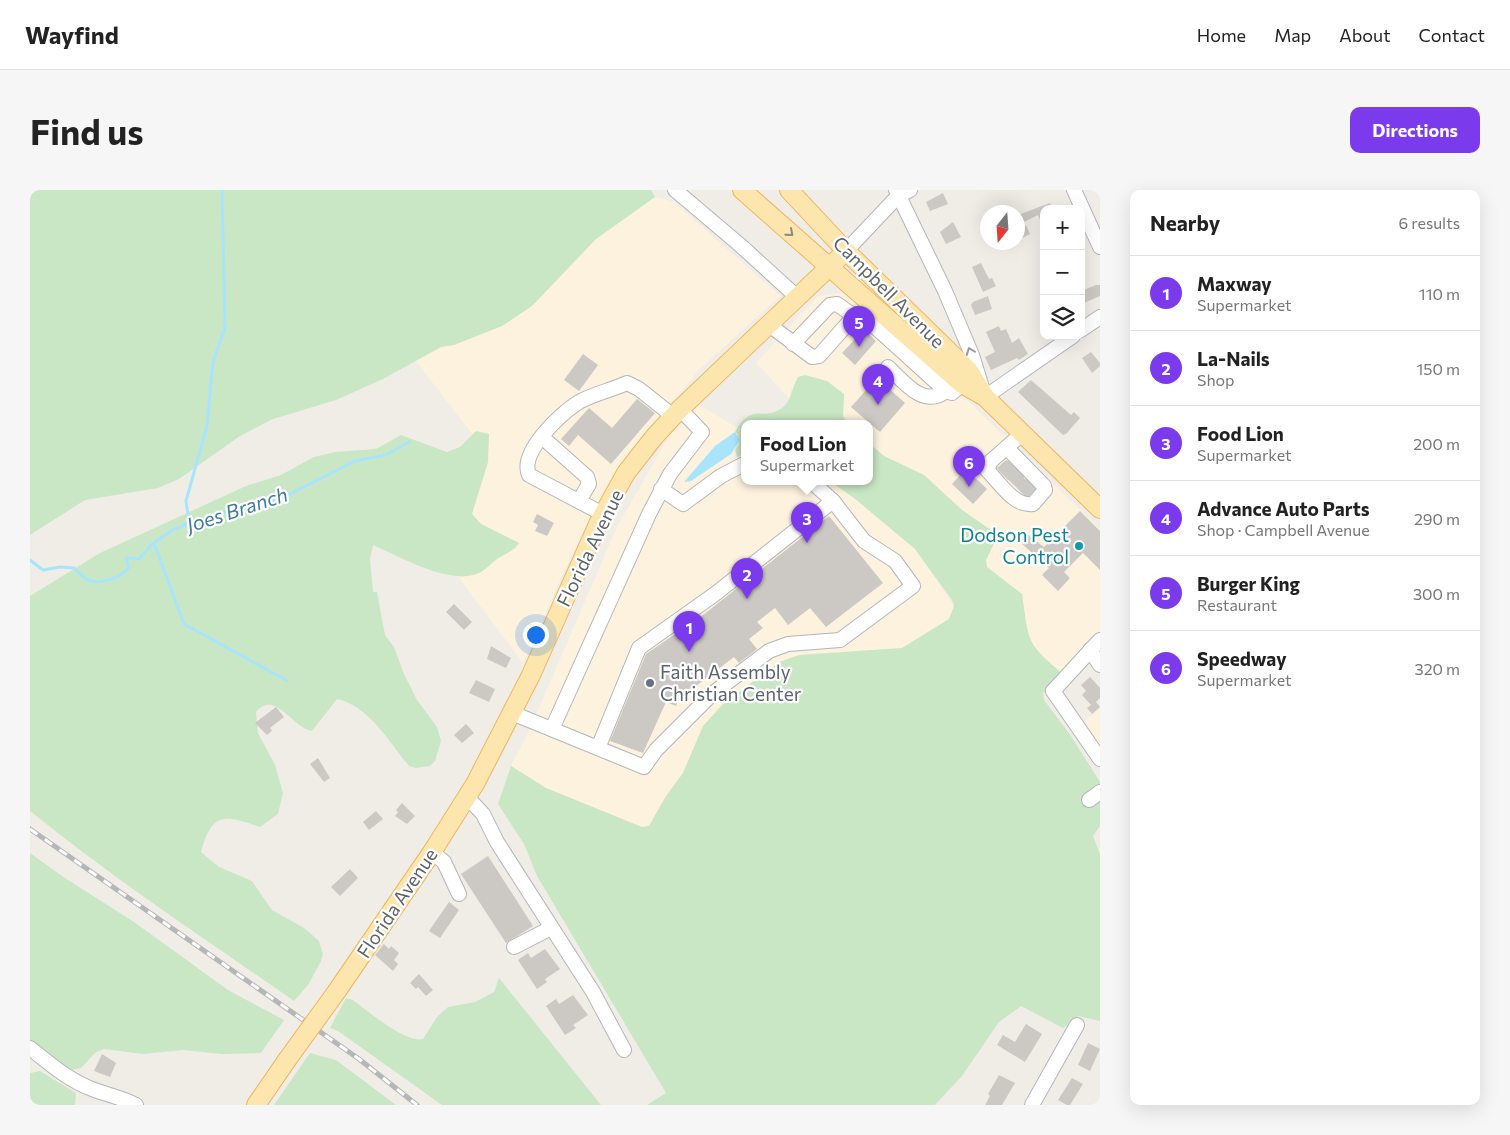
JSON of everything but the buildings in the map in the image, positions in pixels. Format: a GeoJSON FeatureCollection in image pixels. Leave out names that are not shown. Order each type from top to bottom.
{"type":"FeatureCollection","features":[{"type":"Feature","properties":{"kind":"main road","name":"Campbell Avenue"},"geometry":{"type":"LineString","coordinates":[[742,190],[868,300],[886,326],[954,387],[985,397]]}},
{"type":"Feature","properties":{"kind":"main road","name":"Campbell Avenue"},"geometry":{"type":"LineString","coordinates":[[789,190],[846,251],[969,370],[985,397],[1100,509]]}},
{"type":"Feature","properties":{"kind":"main road","name":"Florida Avenue"},"geometry":{"type":"LineString","coordinates":[[256,1105],[337,991],[432,852],[467,797],[512,713],[603,514],[626,473],[677,412],[846,251]]}},
{"type":"Feature","properties":{"kind":"street"},"geometry":{"type":"LineString","coordinates":[[675,190],[740,244],[796,297]]}},
{"type":"Feature","properties":{"kind":"street"},"geometry":{"type":"LineString","coordinates":[[1074,190],[1100,247]]}},
{"type":"Feature","properties":{"kind":"street","name":"Florida Avenue"},"geometry":{"type":"LineString","coordinates":[[846,251],[901,192]]}},
{"type":"Feature","properties":{"kind":"street","name":"Campbell Avenue"},"geometry":{"type":"LineString","coordinates":[[901,192],[972,355],[985,397]]}},
{"type":"Feature","properties":{"kind":"street"},"geometry":{"type":"LineString","coordinates":[[768,324],[812,357],[819,356],[868,300]]}},
{"type":"Feature","properties":{"kind":"street"},"geometry":{"type":"LineString","coordinates":[[794,344],[830,305],[837,304],[855,315],[860,314],[886,326]]}},
{"type":"Feature","properties":{"kind":"street"},"geometry":{"type":"LineString","coordinates":[[1085,327],[1100,317]]}},
{"type":"Feature","properties":{"kind":"street"},"geometry":{"type":"LineString","coordinates":[[985,397],[1067,340]]}},
{"type":"Feature","properties":{"kind":"street"},"geometry":{"type":"LineString","coordinates":[[888,367],[922,396],[938,397],[954,387]]}},
{"type":"Feature","properties":{"kind":"street"},"geometry":{"type":"LineString","coordinates":[[552,729],[611,594],[662,490],[680,460],[702,432],[677,412],[627,383],[582,401],[566,411],[542,437],[527,460],[526,468],[529,475],[603,514]]}},
{"type":"Feature","properties":{"kind":"street"},"geometry":{"type":"LineString","coordinates":[[1023,433],[988,466],[988,470],[1011,474],[1029,487]]}},
{"type":"Feature","properties":{"kind":"street"},"geometry":{"type":"LineString","coordinates":[[542,437],[587,477],[589,484],[580,501]]}},
{"type":"Feature","properties":{"kind":"street"},"geometry":{"type":"LineString","coordinates":[[1007,448],[1011,474],[1029,487]]}},
{"type":"Feature","properties":{"kind":"street"},"geometry":{"type":"LineString","coordinates":[[1011,474],[1039,449]]}},
{"type":"Feature","properties":{"kind":"street"},"geometry":{"type":"LineString","coordinates":[[1029,487],[1055,465]]}},
{"type":"Feature","properties":{"kind":"street"},"geometry":{"type":"LineString","coordinates":[[662,490],[683,504],[721,476],[741,466]]}},
{"type":"Feature","properties":{"kind":"street"},"geometry":{"type":"LineString","coordinates":[[512,713],[644,767],[656,750],[712,694],[769,652],[783,645],[840,640],[913,586],[895,561],[864,541],[834,501],[815,485]]}},
{"type":"Feature","properties":{"kind":"street"},"geometry":{"type":"LineString","coordinates":[[598,748],[638,648],[715,594],[834,501]]}},
{"type":"Feature","properties":{"kind":"street"},"geometry":{"type":"LineString","coordinates":[[1095,645],[1100,665]]}},
{"type":"Feature","properties":{"kind":"street"},"geometry":{"type":"LineString","coordinates":[[1095,645],[1053,691],[1100,760]]}},
{"type":"Feature","properties":{"kind":"street"},"geometry":{"type":"LineString","coordinates":[[467,797],[484,814],[497,842],[593,992],[624,1050]]}},
{"type":"Feature","properties":{"kind":"street"},"geometry":{"type":"LineString","coordinates":[[432,852],[444,862],[459,894]]}},
{"type":"Feature","properties":{"kind":"street"},"geometry":{"type":"LineString","coordinates":[[514,946],[551,928]]}},
{"type":"Feature","properties":{"kind":"street"},"geometry":{"type":"LineString","coordinates":[[1032,1105],[1077,1025]]}},
{"type":"Feature","properties":{"kind":"street"},"geometry":{"type":"LineString","coordinates":[[30,1048],[65,1076],[94,1090],[121,1097],[136,1105]]}},
{"type":"Feature","properties":{"kind":"shaded area"},"geometry":{"type":"Polygon","coordinates":[[[655,197],[674,202],[780,296],[699,370],[637,443],[582,533],[523,663],[459,578],[480,573],[496,559],[516,548],[519,543],[481,524],[472,514],[488,462],[476,431],[473,435],[416,361],[441,347],[454,345],[502,326],[532,306],[596,239],[655,197]]]}},
{"type":"Feature","properties":{"kind":"shaded area"},"geometry":{"type":"Polygon","coordinates":[[[846,292],[970,403],[1100,529],[1100,632],[1063,674],[1036,651],[1028,639],[1022,594],[987,567],[986,560],[998,535],[962,510],[924,475],[884,456],[873,447],[873,420],[846,420],[843,416],[844,394],[791,389],[790,399],[756,363],[818,296],[846,292]]]}},
{"type":"Feature","properties":{"kind":"shaded area"},"geometry":{"type":"Polygon","coordinates":[[[699,405],[738,428],[736,432],[737,457],[741,455],[741,485],[835,485],[854,498],[915,549],[954,606],[949,619],[902,648],[799,655],[703,726],[683,773],[666,796],[649,826],[642,827],[546,788],[511,766],[528,733],[617,527],[674,427],[699,405]]]}},
{"type":"Feature","properties":{"kind":"shaded area"},"geometry":{"type":"Polygon","coordinates":[[[1100,709],[1100,751],[1081,724],[1100,709]]]}},
{"type":"Feature","properties":{"kind":"green space"},"geometry":{"type":"Polygon","coordinates":[[[30,190],[651,190],[655,197],[596,239],[532,306],[502,326],[454,345],[441,347],[383,379],[336,400],[273,419],[240,436],[179,479],[158,488],[85,500],[30,535],[30,190]]]}},
{"type":"Feature","properties":{"kind":"green space"},"geometry":{"type":"Polygon","coordinates":[[[805,375],[827,381],[844,394],[843,416],[846,420],[744,420],[753,414],[775,412],[782,408],[789,398],[798,377],[805,375]]]}},
{"type":"Feature","properties":{"kind":"green space"},"geometry":{"type":"Polygon","coordinates":[[[741,423],[741,455],[737,457],[735,450],[739,444],[738,434],[735,432],[741,423]]]}},
{"type":"Feature","properties":{"kind":"green space"},"geometry":{"type":"Polygon","coordinates":[[[476,431],[489,434],[488,462],[472,514],[481,524],[519,543],[517,546],[482,572],[467,576],[440,573],[411,563],[373,545],[370,559],[373,592],[377,592],[385,635],[394,647],[404,674],[417,700],[437,727],[441,741],[435,761],[430,766],[416,768],[409,766],[369,717],[359,709],[337,699],[312,731],[297,724],[277,707],[263,706],[256,712],[258,733],[275,765],[283,793],[278,814],[260,827],[238,820],[222,820],[215,823],[205,839],[201,852],[219,867],[252,881],[272,910],[304,928],[319,941],[323,954],[321,961],[308,985],[294,1001],[127,885],[30,811],[30,596],[100,553],[246,486],[281,475],[314,457],[335,452],[376,449],[401,435],[447,452],[460,447],[476,431]]]}},
{"type":"Feature","properties":{"kind":"green space"},"geometry":{"type":"Polygon","coordinates":[[[873,447],[884,456],[924,475],[962,510],[998,535],[986,560],[987,567],[1022,594],[1031,640],[1042,655],[1063,674],[1043,693],[1044,700],[1071,736],[1100,782],[1100,826],[1093,836],[1100,854],[1100,1021],[1078,1016],[1063,1028],[1021,1006],[999,1022],[962,1076],[935,1105],[647,1105],[666,1093],[537,876],[524,844],[498,804],[511,766],[546,788],[642,827],[649,826],[666,796],[683,773],[703,726],[722,705],[779,662],[799,655],[902,648],[949,619],[954,606],[952,600],[915,549],[854,498],[835,485],[873,485],[873,447]]]}},
{"type":"Feature","properties":{"kind":"green space"},"geometry":{"type":"Polygon","coordinates":[[[30,853],[134,922],[228,990],[284,1020],[261,1053],[222,1054],[183,1050],[143,1054],[104,1049],[95,1053],[81,1068],[72,1070],[30,1043],[30,853]]]}},
{"type":"Feature","properties":{"kind":"green space"},"geometry":{"type":"Polygon","coordinates":[[[499,978],[601,1105],[442,1105],[338,1031],[330,1028],[346,998],[353,1000],[397,1031],[415,1039],[423,1039],[437,1017],[448,1007],[475,1002],[494,992],[499,978]]]}},
{"type":"Feature","properties":{"kind":"green space"},"geometry":{"type":"Polygon","coordinates":[[[310,1053],[336,1060],[396,1105],[274,1105],[310,1053]]]}},
{"type":"Feature","properties":{"kind":"green space"},"geometry":{"type":"Polygon","coordinates":[[[40,1071],[76,1093],[75,1105],[30,1105],[30,1073],[40,1071]]]}},
{"type":"Feature","properties":{"kind":"water"},"geometry":{"type":"Polygon","coordinates":[[[735,432],[740,440],[731,454],[691,481],[684,482],[715,446],[735,432]]]}},
{"type":"Feature","properties":{"kind":"waterway"},"geometry":{"type":"LineString","coordinates":[[185,524],[189,522],[186,501],[207,426],[213,362],[225,328],[222,190]]}},
{"type":"Feature","properties":{"kind":"waterway","name":"Joes Branch"},"geometry":{"type":"LineString","coordinates":[[30,560],[43,570],[60,567],[74,568],[84,578],[91,581],[109,580],[126,571],[129,567],[126,558],[139,559],[152,544],[174,529],[225,512],[282,498],[355,461],[386,455],[409,442]]}},
{"type":"Feature","properties":{"kind":"waterway"},"geometry":{"type":"LineString","coordinates":[[154,543],[184,624],[286,680]]}},
{"type":"Feature","properties":{"kind":"tunnel"},"geometry":{"type":"LineString","coordinates":[[1003,475],[1013,465]]}},
{"type":"Feature","properties":{"kind":"tunnel"},"geometry":{"type":"LineString","coordinates":[[1011,482],[1020,472]]}},
{"type":"Feature","properties":{"kind":"tunnel"},"geometry":{"type":"LineString","coordinates":[[1022,493],[1032,483]]}},
{"type":"Feature","properties":{"kind":"railway"},"geometry":{"type":"LineString","coordinates":[[30,829],[359,1059],[417,1105]]}},
{"type":"Feature","properties":{"kind":"place","name":"Burger King"},"geometry":{"type":"Point","coordinates":[859,347]}},
{"type":"Feature","properties":{"kind":"place","name":"Advance Auto Parts"},"geometry":{"type":"Point","coordinates":[878,405]}},
{"type":"Feature","properties":{"kind":"place","name":"Speedway"},"geometry":{"type":"Point","coordinates":[969,487]}},
{"type":"Feature","properties":{"kind":"place","name":"Food Lion"},"geometry":{"type":"Point","coordinates":[807,543]}},
{"type":"Feature","properties":{"kind":"place","name":"Dodson Pest Control"},"geometry":{"type":"Point","coordinates":[1079,546]}},
{"type":"Feature","properties":{"kind":"place","name":"La-Nails"},"geometry":{"type":"Point","coordinates":[747,599]}},
{"type":"Feature","properties":{"kind":"place","name":"Maxway"},"geometry":{"type":"Point","coordinates":[689,652]}},
{"type":"Feature","properties":{"kind":"place","name":"Faith Assembly Christian Center"},"geometry":{"type":"Point","coordinates":[650,683]}}]}
